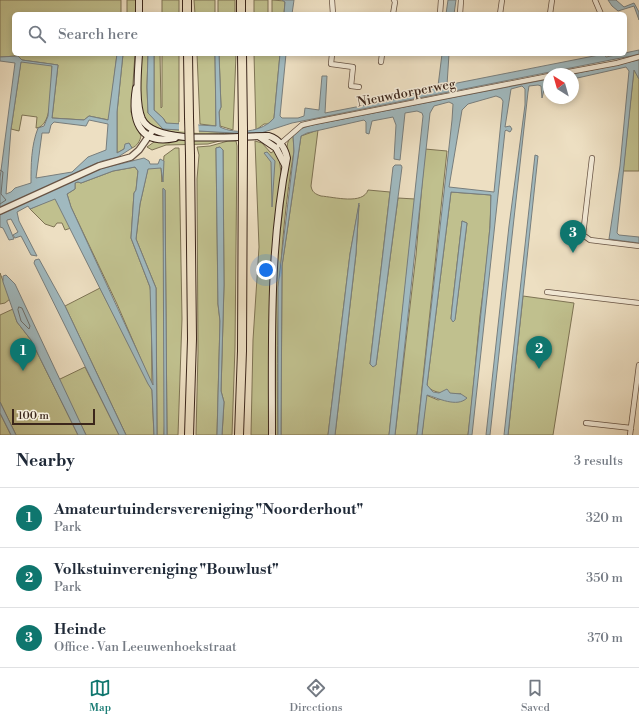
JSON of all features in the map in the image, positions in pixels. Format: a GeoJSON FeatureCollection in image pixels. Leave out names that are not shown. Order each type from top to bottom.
{"type":"FeatureCollection","features":[{"type":"Feature","properties":{"kind":"highway"},"geometry":{"type":"LineString","coordinates":[[187,0],[188,12]]}},
{"type":"Feature","properties":{"kind":"highway"},"geometry":{"type":"LineString","coordinates":[[241,0],[241,12]]}},
{"type":"Feature","properties":{"kind":"highway"},"geometry":{"type":"LineString","coordinates":[[188,56],[192,357],[189,435]]}},
{"type":"Feature","properties":{"kind":"highway"},"geometry":{"type":"LineString","coordinates":[[239,434],[243,142],[242,56]]}},
{"type":"Feature","properties":{"kind":"main road"},"geometry":{"type":"LineString","coordinates":[[139,0],[139,12]]}},
{"type":"Feature","properties":{"kind":"main road"},"geometry":{"type":"LineString","coordinates":[[139,56],[138,76],[133,103],[134,115],[139,126],[149,136],[162,140],[180,137],[258,136],[278,145],[285,165],[272,287],[272,435]]}},
{"type":"Feature","properties":{"kind":"main road"},"geometry":{"type":"LineString","coordinates":[[138,76],[142,117],[147,126],[153,130],[180,137]]}},
{"type":"Feature","properties":{"kind":"street"},"geometry":{"type":"LineString","coordinates":[[332,0],[333,12]]}},
{"type":"Feature","properties":{"kind":"street"},"geometry":{"type":"LineString","coordinates":[[393,12],[394,0]]}},
{"type":"Feature","properties":{"kind":"street"},"geometry":{"type":"LineString","coordinates":[[440,12],[441,0]]}},
{"type":"Feature","properties":{"kind":"street"},"geometry":{"type":"LineString","coordinates":[[460,12],[461,0]]}},
{"type":"Feature","properties":{"kind":"street"},"geometry":{"type":"LineString","coordinates":[[500,12],[502,0]]}},
{"type":"Feature","properties":{"kind":"street"},"geometry":{"type":"LineString","coordinates":[[550,12],[552,0]]}},
{"type":"Feature","properties":{"kind":"street"},"geometry":{"type":"LineString","coordinates":[[595,0],[600,12]]}},
{"type":"Feature","properties":{"kind":"street"},"geometry":{"type":"LineString","coordinates":[[332,56],[331,64],[353,67],[351,86],[359,87]]}},
{"type":"Feature","properties":{"kind":"street"},"geometry":{"type":"LineString","coordinates":[[381,62],[382,56]]}},
{"type":"Feature","properties":{"kind":"street"},"geometry":{"type":"LineString","coordinates":[[579,70],[617,63],[639,56]]}},
{"type":"Feature","properties":{"kind":"street","name":"Nieuwdorperweg"},"geometry":{"type":"LineString","coordinates":[[278,145],[302,125],[543,77]]}},
{"type":"Feature","properties":{"kind":"street"},"geometry":{"type":"LineString","coordinates":[[0,211],[99,166],[131,157],[153,130]]}},
{"type":"Feature","properties":{"kind":"street"},"geometry":{"type":"LineString","coordinates":[[592,158],[583,236],[590,240],[639,246]]}},
{"type":"Feature","properties":{"kind":"street"},"geometry":{"type":"LineString","coordinates":[[547,292],[639,304]]}},
{"type":"Feature","properties":{"kind":"street"},"geometry":{"type":"LineString","coordinates":[[630,435],[639,365]]}},
{"type":"Feature","properties":{"kind":"street"},"geometry":{"type":"LineString","coordinates":[[586,423],[631,428]]}},
{"type":"Feature","properties":{"kind":"green space"},"geometry":{"type":"Polygon","coordinates":[[[0,0],[121,0],[121,12],[12,12],[12,56],[18,56],[0,57],[0,0]]]}},
{"type":"Feature","properties":{"kind":"green space"},"geometry":{"type":"Polygon","coordinates":[[[127,0],[136,0],[136,12],[127,12],[127,0]]]}},
{"type":"Feature","properties":{"kind":"green space"},"geometry":{"type":"Polygon","coordinates":[[[162,0],[179,0],[179,12],[162,12],[162,0]]]}},
{"type":"Feature","properties":{"kind":"green space"},"geometry":{"type":"Polygon","coordinates":[[[194,0],[215,0],[215,12],[195,12],[194,0]]]}},
{"type":"Feature","properties":{"kind":"green space"},"geometry":{"type":"Polygon","coordinates":[[[218,0],[235,0],[235,12],[218,12],[218,0]]]}},
{"type":"Feature","properties":{"kind":"green space"},"geometry":{"type":"Polygon","coordinates":[[[254,0],[268,0],[268,12],[254,12],[254,0]]]}},
{"type":"Feature","properties":{"kind":"green space"},"geometry":{"type":"Polygon","coordinates":[[[272,0],[285,1],[284,12],[272,12],[272,0]]]}},
{"type":"Feature","properties":{"kind":"green space"},"geometry":{"type":"Polygon","coordinates":[[[18,56],[117,56],[109,120],[89,116],[84,120],[52,118],[58,65],[22,60],[18,56]]]}},
{"type":"Feature","properties":{"kind":"green space"},"geometry":{"type":"Polygon","coordinates":[[[123,56],[135,56],[131,112],[141,136],[140,140],[134,147],[132,148],[129,143],[124,149],[117,153],[117,112],[123,56]]]}},
{"type":"Feature","properties":{"kind":"green space"},"geometry":{"type":"Polygon","coordinates":[[[142,56],[148,56],[148,113],[165,129],[234,133],[184,134],[159,128],[150,123],[144,116],[140,86],[142,56]]]}},
{"type":"Feature","properties":{"kind":"green space"},"geometry":{"type":"Polygon","coordinates":[[[154,56],[160,56],[161,108],[162,56],[179,56],[179,124],[167,124],[154,110],[154,56]]]}},
{"type":"Feature","properties":{"kind":"green space"},"geometry":{"type":"Polygon","coordinates":[[[197,56],[215,56],[216,126],[200,124],[197,56]]]}},
{"type":"Feature","properties":{"kind":"green space"},"geometry":{"type":"Polygon","coordinates":[[[219,56],[236,56],[233,130],[220,126],[219,112],[221,107],[219,56]]]}},
{"type":"Feature","properties":{"kind":"green space"},"geometry":{"type":"Polygon","coordinates":[[[254,56],[280,56],[274,118],[268,124],[264,124],[256,130],[254,56]]]}},
{"type":"Feature","properties":{"kind":"green space"},"geometry":{"type":"Polygon","coordinates":[[[21,61],[52,65],[52,81],[49,112],[46,120],[42,126],[36,128],[37,117],[22,115],[19,131],[11,129],[21,61]]]}},
{"type":"Feature","properties":{"kind":"green space"},"geometry":{"type":"Polygon","coordinates":[[[634,69],[639,79],[639,171],[623,171],[634,69]]]}},
{"type":"Feature","properties":{"kind":"green space"},"geometry":{"type":"Polygon","coordinates":[[[318,130],[311,186],[314,192],[321,196],[354,199],[365,195],[368,190],[390,192],[370,364],[376,365],[398,198],[415,199],[389,435],[335,435],[356,254],[359,205],[350,254],[328,435],[281,435],[282,266],[301,136],[318,130]]]}},
{"type":"Feature","properties":{"kind":"green space"},"geometry":{"type":"Polygon","coordinates":[[[293,135],[294,151],[284,222],[281,257],[277,363],[278,435],[275,435],[276,269],[288,161],[287,144],[293,135]]]}},
{"type":"Feature","properties":{"kind":"green space"},"geometry":{"type":"Polygon","coordinates":[[[227,139],[208,144],[166,145],[152,150],[147,147],[154,142],[227,139]]]}},
{"type":"Feature","properties":{"kind":"green space"},"geometry":{"type":"Polygon","coordinates":[[[228,141],[236,141],[237,146],[235,347],[232,435],[222,435],[224,402],[221,391],[224,285],[223,150],[220,147],[216,148],[218,304],[220,321],[217,435],[196,435],[198,353],[197,179],[199,155],[197,147],[210,146],[228,141]]]}},
{"type":"Feature","properties":{"kind":"green space"},"geometry":{"type":"Polygon","coordinates":[[[255,141],[262,143],[271,153],[275,150],[279,158],[281,172],[271,263],[269,435],[251,435],[253,340],[259,247],[255,141]]]}},
{"type":"Feature","properties":{"kind":"green space"},"geometry":{"type":"Polygon","coordinates":[[[175,148],[179,148],[182,319],[178,435],[167,435],[165,190],[163,189],[165,416],[164,435],[157,435],[156,288],[136,239],[140,204],[148,168],[161,167],[162,182],[164,156],[175,148]]]}},
{"type":"Feature","properties":{"kind":"green space"},"geometry":{"type":"Polygon","coordinates":[[[425,149],[447,151],[417,435],[395,435],[416,255],[425,149]]]}},
{"type":"Feature","properties":{"kind":"green space"},"geometry":{"type":"Polygon","coordinates":[[[135,167],[138,171],[136,190],[134,193],[131,238],[150,287],[151,294],[152,385],[117,304],[71,207],[67,194],[75,189],[75,183],[81,183],[113,171],[135,167]]]}},
{"type":"Feature","properties":{"kind":"green space"},"geometry":{"type":"Polygon","coordinates":[[[451,192],[491,195],[489,240],[468,435],[422,435],[426,395],[438,400],[461,394],[437,392],[429,388],[427,385],[451,192]],[[462,221],[451,319],[453,321],[455,319],[467,223],[462,221]]]}},
{"type":"Feature","properties":{"kind":"green space"},"geometry":{"type":"Polygon","coordinates":[[[55,198],[71,228],[65,230],[62,223],[57,223],[54,227],[45,224],[30,209],[55,198]]]}},
{"type":"Feature","properties":{"kind":"green space"},"geometry":{"type":"Polygon","coordinates":[[[0,273],[10,299],[5,303],[0,304],[0,273]]]}},
{"type":"Feature","properties":{"kind":"green space"},"geometry":{"type":"Polygon","coordinates":[[[100,288],[152,390],[154,435],[126,435],[65,306],[100,288]]]}},
{"type":"Feature","properties":{"kind":"green space"},"geometry":{"type":"Polygon","coordinates":[[[523,296],[574,303],[553,435],[508,435],[523,296]]]}},
{"type":"Feature","properties":{"kind":"green space"},"geometry":{"type":"Polygon","coordinates":[[[13,309],[17,322],[31,340],[78,435],[16,435],[0,402],[0,315],[13,309]]]}},
{"type":"Feature","properties":{"kind":"green space"},"geometry":{"type":"Polygon","coordinates":[[[85,367],[119,435],[86,435],[58,380],[85,367]]]}},
{"type":"Feature","properties":{"kind":"green space"},"geometry":{"type":"Polygon","coordinates":[[[0,413],[11,435],[0,435],[0,413]]]}},
{"type":"Feature","properties":{"kind":"water"},"geometry":{"type":"Polygon","coordinates":[[[282,0],[294,0],[292,12],[284,12],[285,2],[282,0]]]}},
{"type":"Feature","properties":{"kind":"water"},"geometry":{"type":"Polygon","coordinates":[[[448,0],[456,0],[454,12],[446,12],[448,0]]]}},
{"type":"Feature","properties":{"kind":"water"},"geometry":{"type":"Polygon","coordinates":[[[608,0],[616,0],[624,7],[634,3],[639,12],[639,20],[634,6],[618,11],[608,0]]]}},
{"type":"Feature","properties":{"kind":"water"},"geometry":{"type":"Polygon","coordinates":[[[639,50],[639,54],[631,56],[570,68],[543,68],[543,73],[292,123],[261,133],[163,129],[148,113],[148,56],[154,56],[154,110],[166,123],[216,126],[215,56],[219,56],[221,107],[219,112],[220,127],[234,131],[249,131],[269,123],[274,118],[280,56],[286,56],[280,116],[282,118],[298,118],[304,116],[305,108],[319,110],[322,76],[327,76],[325,113],[392,100],[438,86],[442,56],[449,56],[447,85],[594,56],[627,56],[627,53],[639,50]]]}},
{"type":"Feature","properties":{"kind":"water"},"geometry":{"type":"Polygon","coordinates":[[[18,56],[22,60],[58,65],[52,118],[84,120],[89,116],[108,120],[117,56],[123,56],[117,112],[117,153],[124,149],[125,144],[129,143],[132,148],[118,157],[102,161],[0,208],[0,178],[15,63],[0,61],[0,57],[18,56]],[[21,62],[11,129],[6,194],[15,188],[31,183],[34,142],[38,128],[44,126],[48,116],[52,66],[21,62]],[[89,120],[86,126],[54,122],[51,125],[49,133],[42,133],[36,178],[72,172],[88,157],[106,150],[108,124],[89,120]]]}},
{"type":"Feature","properties":{"kind":"water"},"geometry":{"type":"Polygon","coordinates":[[[639,60],[639,79],[634,70],[617,233],[619,235],[639,237],[639,243],[609,239],[620,166],[629,71],[626,67],[579,78],[579,73],[639,60]]]}},
{"type":"Feature","properties":{"kind":"water"},"geometry":{"type":"Polygon","coordinates":[[[543,80],[542,98],[541,86],[529,86],[528,92],[490,435],[486,435],[509,226],[525,105],[525,89],[522,86],[511,89],[505,127],[510,126],[512,129],[510,132],[505,131],[472,435],[468,435],[490,227],[491,195],[451,192],[427,385],[433,392],[439,393],[447,389],[450,393],[461,394],[467,398],[463,401],[453,402],[427,395],[422,435],[417,435],[452,120],[453,104],[449,102],[434,106],[430,113],[395,435],[389,435],[423,116],[422,113],[417,111],[405,113],[400,160],[394,159],[396,125],[393,117],[372,121],[369,134],[366,133],[366,122],[364,120],[307,133],[301,136],[282,266],[281,435],[278,435],[278,287],[294,151],[293,135],[300,129],[312,125],[543,80]],[[496,96],[468,104],[462,110],[449,187],[494,192],[503,101],[501,98],[496,96]]]}},
{"type":"Feature","properties":{"kind":"water"},"geometry":{"type":"Polygon","coordinates":[[[220,147],[223,150],[224,285],[221,391],[224,402],[222,435],[217,435],[220,321],[218,304],[216,148],[220,147]]]}},
{"type":"Feature","properties":{"kind":"water"},"geometry":{"type":"Polygon","coordinates":[[[267,152],[275,161],[272,207],[271,162],[264,153],[267,152]]]}},
{"type":"Feature","properties":{"kind":"water"},"geometry":{"type":"Polygon","coordinates":[[[535,155],[538,156],[508,435],[504,435],[535,155]]]}},
{"type":"Feature","properties":{"kind":"water"},"geometry":{"type":"Polygon","coordinates":[[[144,158],[149,161],[150,164],[158,164],[160,159],[164,161],[163,182],[161,168],[148,169],[140,204],[136,239],[156,288],[157,435],[154,435],[152,390],[55,199],[30,209],[28,206],[17,212],[19,221],[37,256],[31,255],[21,236],[15,238],[13,235],[18,232],[11,219],[7,220],[7,222],[14,239],[9,240],[3,228],[0,227],[0,214],[100,169],[144,158]],[[135,167],[113,171],[81,183],[78,182],[75,183],[75,189],[67,194],[71,207],[153,385],[150,287],[131,238],[134,193],[136,190],[138,171],[135,167]]]}},
{"type":"Feature","properties":{"kind":"water"},"geometry":{"type":"Polygon","coordinates":[[[395,165],[401,165],[402,167],[376,365],[373,367],[370,364],[393,167],[395,165]]]}},
{"type":"Feature","properties":{"kind":"water"},"geometry":{"type":"Polygon","coordinates":[[[163,188],[165,190],[167,435],[164,435],[163,188]]]}},
{"type":"Feature","properties":{"kind":"water"},"geometry":{"type":"Polygon","coordinates":[[[359,203],[356,253],[335,435],[328,435],[350,254],[359,203]]]}},
{"type":"Feature","properties":{"kind":"water"},"geometry":{"type":"Polygon","coordinates":[[[462,221],[467,223],[455,320],[453,322],[451,319],[462,221]]]}},
{"type":"Feature","properties":{"kind":"water"},"geometry":{"type":"Polygon","coordinates":[[[39,259],[65,306],[126,435],[119,435],[34,263],[35,260],[39,259]]]}},
{"type":"Feature","properties":{"kind":"water"},"geometry":{"type":"Polygon","coordinates":[[[6,275],[15,284],[86,435],[78,435],[31,340],[17,322],[3,282],[3,276],[6,275]]]}},
{"type":"Feature","properties":{"kind":"water"},"geometry":{"type":"Polygon","coordinates":[[[0,402],[16,435],[11,435],[0,413],[0,402]]]}},
{"type":"Feature","properties":{"kind":"pier"},"geometry":{"type":"Polygon","coordinates":[[[179,122],[198,122],[199,133],[179,131],[179,122]]]}},
{"type":"Feature","properties":{"kind":"place","name":"Heinde"},"geometry":{"type":"Point","coordinates":[573,253]}},
{"type":"Feature","properties":{"kind":"place","name":"Volkstuinvereniging \"Bouwlust\""},"geometry":{"type":"Point","coordinates":[539,369]}},
{"type":"Feature","properties":{"kind":"place","name":"Amateurtuindersvereniging \"Noorderhout\""},"geometry":{"type":"Point","coordinates":[23,371]}}]}
